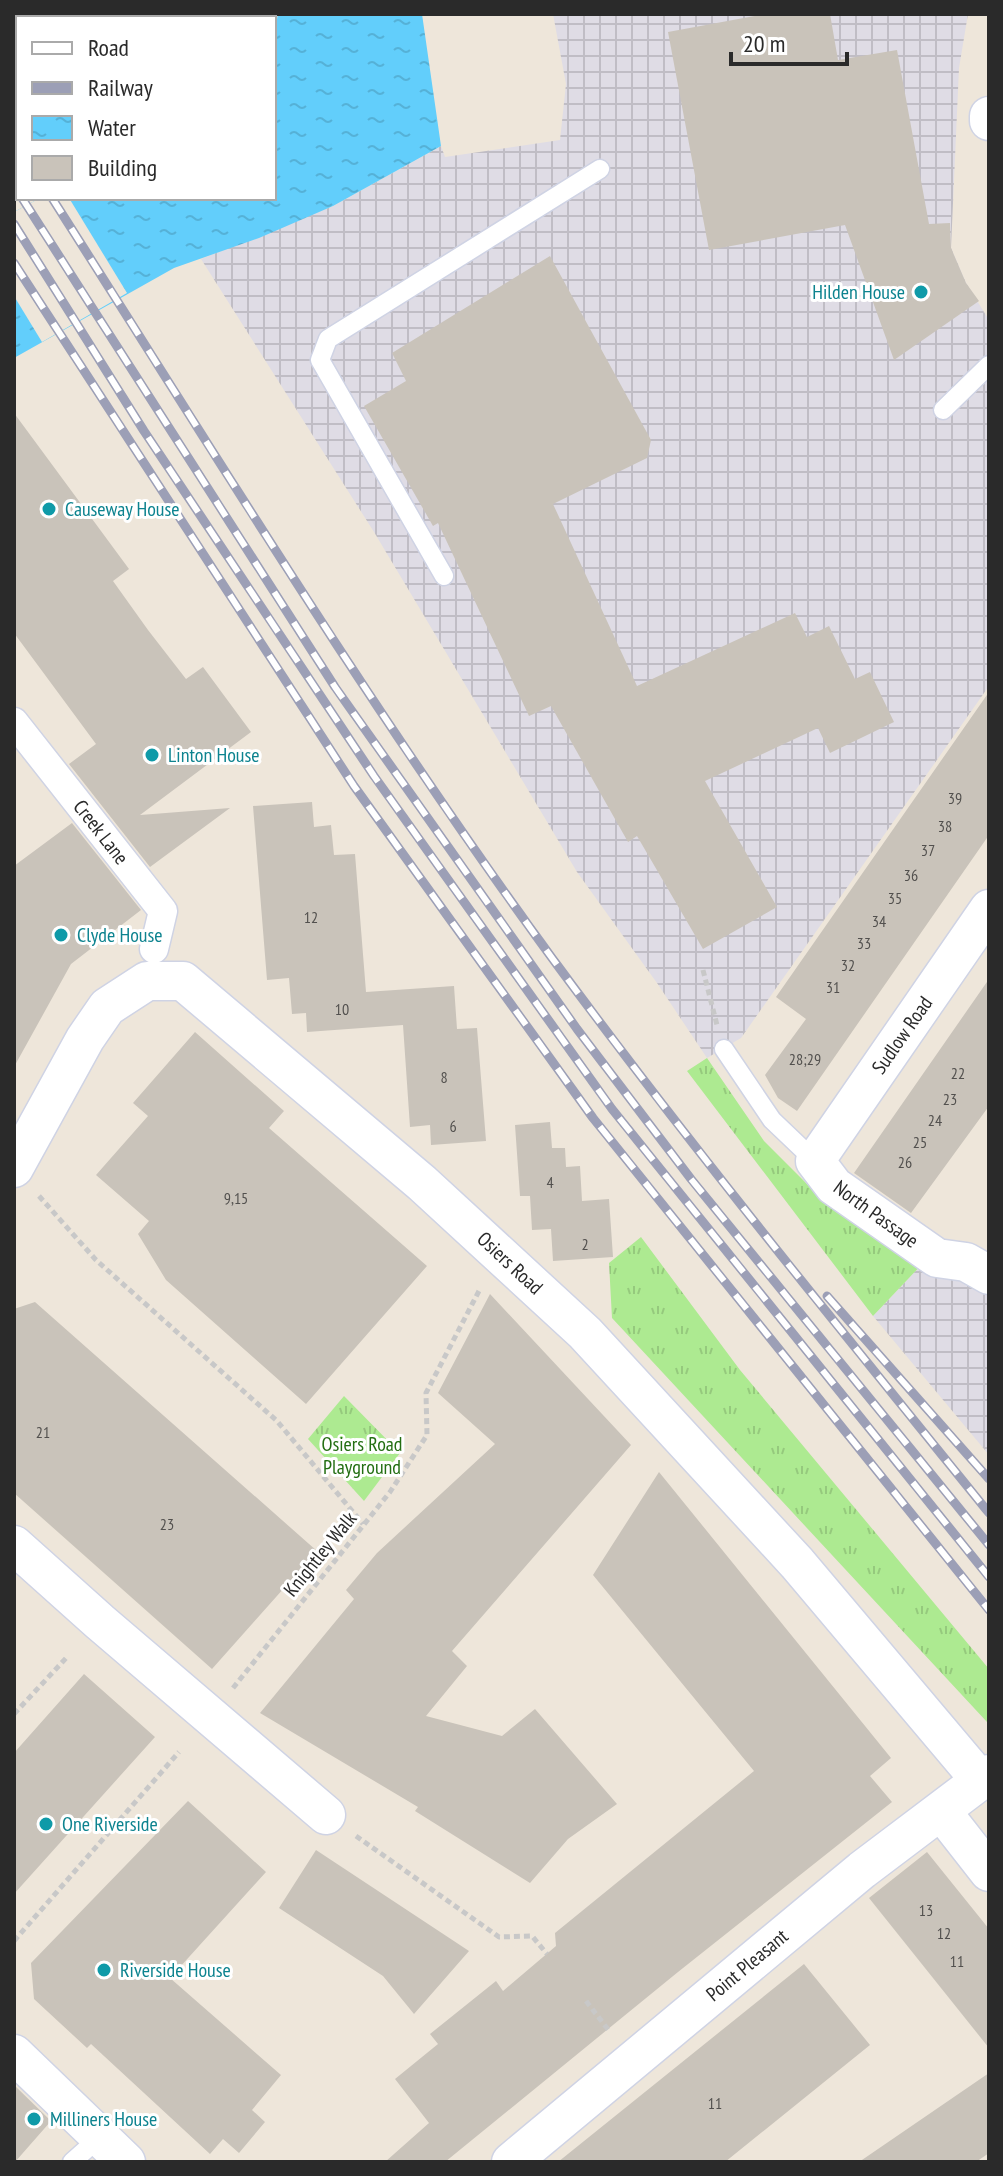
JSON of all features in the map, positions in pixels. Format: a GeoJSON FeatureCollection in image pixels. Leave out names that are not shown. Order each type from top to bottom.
{"type":"FeatureCollection","features":[{"type":"Feature","properties":{"kind":"street","name":"Creek Lane"},"geometry":{"type":"LineString","coordinates":[[14,722],[163,911],[154,949]]}},
{"type":"Feature","properties":{"kind":"street","name":"Sudlow Road"},"geometry":{"type":"LineString","coordinates":[[815,1161],[989,909]]}},
{"type":"Feature","properties":{"kind":"street","name":"Osiers Road"},"geometry":{"type":"LineString","coordinates":[[23,1160],[107,1007],[147,981],[183,981],[500,1253],[585,1333],[807,1575],[985,1778]]}},
{"type":"Feature","properties":{"kind":"street","name":"North Passage"},"geometry":{"type":"LineString","coordinates":[[815,1161],[834,1186],[937,1258],[966,1262],[989,1275]]}},
{"type":"Feature","properties":{"kind":"street"},"geometry":{"type":"LineString","coordinates":[[14,1545],[326,1815]]}},
{"type":"Feature","properties":{"kind":"street","name":"Point Pleasant"},"geometry":{"type":"LineString","coordinates":[[511,2162],[862,1870],[985,1778]]}},
{"type":"Feature","properties":{"kind":"street"},"geometry":{"type":"LineString","coordinates":[[942,1812],[989,1872]]}},
{"type":"Feature","properties":{"kind":"street"},"geometry":{"type":"LineString","coordinates":[[14,2054],[113,2149]]}},
{"type":"Feature","properties":{"kind":"lane"},"geometry":{"type":"LineString","coordinates":[[444,576],[320,360],[328,339],[600,169]]}},
{"type":"Feature","properties":{"kind":"lane"},"geometry":{"type":"LineString","coordinates":[[943,410],[989,365]]}},
{"type":"Feature","properties":{"kind":"lane","name":"North Passage"},"geometry":{"type":"LineString","coordinates":[[724,1049],[772,1120],[815,1161]]}},
{"type":"Feature","properties":{"kind":"lane"},"geometry":{"type":"LineString","coordinates":[[72,2162],[113,2149]]}},
{"type":"Feature","properties":{"kind":"path"},"geometry":{"type":"LineString","coordinates":[[703,970],[724,1049]]}},
{"type":"Feature","properties":{"kind":"path"},"geometry":{"type":"LineString","coordinates":[[23,1160],[96,1260],[277,1421],[363,1524]]}},
{"type":"Feature","properties":{"kind":"path","name":"Knightley Walk"},"geometry":{"type":"LineString","coordinates":[[227,1695],[390,1492],[427,1435],[426,1393],[500,1253]]}},
{"type":"Feature","properties":{"kind":"path"},"geometry":{"type":"LineString","coordinates":[[14,1714],[68,1656]]}},
{"type":"Feature","properties":{"kind":"path"},"geometry":{"type":"LineString","coordinates":[[14,1941],[179,1752]]}},
{"type":"Feature","properties":{"kind":"path"},"geometry":{"type":"LineString","coordinates":[[326,1815],[499,1937],[532,1936],[547,1954]]}},
{"type":"Feature","properties":{"kind":"shaded area"},"geometry":{"type":"Polygon","coordinates":[[[14,14],[166,16],[16,16],[16,114],[14,14]]]}},
{"type":"Feature","properties":{"kind":"shaded area"},"geometry":{"type":"Polygon","coordinates":[[[553,14],[968,14],[959,68],[951,248],[966,283],[989,320],[989,686],[741,1038],[707,1058],[577,872],[374,532],[201,259],[333,206],[441,146],[445,157],[560,140],[566,84],[553,14]]]}},
{"type":"Feature","properties":{"kind":"shaded area"},"geometry":{"type":"Polygon","coordinates":[[[926,1260],[989,1295],[989,1455],[873,1316],[926,1260]]]}},
{"type":"Feature","properties":{"kind":"green space"},"geometry":{"type":"Polygon","coordinates":[[[707,1058],[764,1141],[810,1187],[926,1260],[873,1316],[687,1071],[707,1058]]]}},
{"type":"Feature","properties":{"kind":"green space"},"geometry":{"type":"Polygon","coordinates":[[[641,1237],[740,1370],[989,1669],[987,1722],[612,1318],[609,1263],[641,1237]]]}},
{"type":"Feature","properties":{"kind":"green space","name":"Osiers Road Playground"},"geometry":{"type":"Polygon","coordinates":[[[344,1396],[400,1453],[364,1501],[308,1439],[344,1396]]]}},
{"type":"Feature","properties":{"kind":"water"},"geometry":{"type":"Polygon","coordinates":[[[278,14],[422,14],[441,146],[333,206],[259,238],[174,268],[14,358],[14,212],[36,200],[276,200],[278,14]]]}},
{"type":"Feature","properties":{"kind":"pier"},"geometry":{"type":"Polygon","coordinates":[[[36,200],[70,200],[127,293],[42,342],[14,296],[14,212],[36,200]]]}},
{"type":"Feature","properties":{"kind":"building"},"geometry":{"type":"Polygon","coordinates":[[[766,14],[830,14],[838,60],[897,50],[929,224],[950,223],[951,248],[966,283],[979,301],[894,360],[845,225],[709,250],[668,32],[766,14]]]}},
{"type":"Feature","properties":{"kind":"building"},"geometry":{"type":"Polygon","coordinates":[[[550,256],[651,440],[647,458],[553,504],[637,686],[795,613],[807,637],[829,626],[855,679],[870,672],[894,722],[830,753],[818,728],[705,781],[777,907],[703,949],[637,836],[628,842],[551,706],[529,716],[438,523],[433,526],[364,406],[406,381],[392,353],[550,256]]]}},
{"type":"Feature","properties":{"kind":"building"},"geometry":{"type":"Polygon","coordinates":[[[14,413],[129,569],[113,581],[148,630],[186,679],[203,667],[251,732],[140,815],[230,808],[150,867],[69,764],[96,744],[14,633],[14,413]]]}},
{"type":"Feature","properties":{"kind":"building"},"geometry":{"type":"Polygon","coordinates":[[[989,692],[989,835],[797,1111],[778,1098],[765,1075],[806,1019],[776,997],[989,692]]]}},
{"type":"Feature","properties":{"kind":"building"},"geometry":{"type":"Polygon","coordinates":[[[312,802],[314,827],[331,825],[334,855],[355,854],[366,992],[454,986],[457,1029],[477,1028],[486,1141],[431,1145],[430,1125],[410,1127],[403,1025],[307,1032],[306,1013],[292,1014],[289,978],[267,980],[253,806],[312,802]]]}},
{"type":"Feature","properties":{"kind":"building","name":"Clyde House"},"geometry":{"type":"Polygon","coordinates":[[[72,823],[141,910],[71,964],[14,1067],[14,866],[72,823]]]}},
{"type":"Feature","properties":{"kind":"building"},"geometry":{"type":"Polygon","coordinates":[[[989,979],[989,1106],[911,1213],[854,1173],[989,979]]]}},
{"type":"Feature","properties":{"kind":"building"},"geometry":{"type":"Polygon","coordinates":[[[195,1032],[284,1111],[269,1128],[427,1266],[306,1404],[166,1280],[138,1234],[149,1221],[96,1175],[148,1116],[133,1103],[195,1032]]]}},
{"type":"Feature","properties":{"kind":"building"},"geometry":{"type":"Polygon","coordinates":[[[550,1122],[552,1148],[565,1148],[566,1167],[580,1166],[582,1201],[609,1199],[613,1257],[553,1261],[551,1229],[532,1230],[530,1196],[520,1196],[515,1125],[550,1122]]]}},
{"type":"Feature","properties":{"kind":"building"},"geometry":{"type":"Polygon","coordinates":[[[490,1294],[631,1445],[452,1651],[467,1666],[426,1716],[502,1736],[535,1709],[617,1804],[568,1839],[530,1883],[415,1811],[418,1807],[260,1713],[354,1599],[346,1590],[377,1553],[495,1444],[438,1393],[490,1294]]]}},
{"type":"Feature","properties":{"kind":"building"},"geometry":{"type":"Polygon","coordinates":[[[35,1302],[317,1551],[212,1669],[14,1493],[14,1309],[35,1302]]]}},
{"type":"Feature","properties":{"kind":"building"},"geometry":{"type":"Polygon","coordinates":[[[659,1472],[891,1758],[870,1776],[892,1802],[445,2162],[385,2162],[429,2123],[395,2079],[438,2044],[430,2034],[496,1981],[503,1991],[556,1946],[555,1933],[754,1771],[593,1575],[659,1472]]]}},
{"type":"Feature","properties":{"kind":"building","name":"One Riverside"},"geometry":{"type":"Polygon","coordinates":[[[84,1674],[155,1737],[14,1894],[14,1753],[84,1674]]]}},
{"type":"Feature","properties":{"kind":"building","name":"Riverside House"},"geometry":{"type":"Polygon","coordinates":[[[188,1801],[266,1872],[170,1978],[281,2075],[252,2110],[265,2122],[239,2153],[223,2139],[210,2154],[91,2044],[87,2048],[34,1999],[31,1963],[188,1801]]]}},
{"type":"Feature","properties":{"kind":"building"},"geometry":{"type":"Polygon","coordinates":[[[316,1850],[469,1951],[414,2014],[383,1976],[279,1908],[316,1850]]]}},
{"type":"Feature","properties":{"kind":"building"},"geometry":{"type":"Polygon","coordinates":[[[927,1852],[989,1929],[989,2048],[869,1898],[927,1852]]]}},
{"type":"Feature","properties":{"kind":"building"},"geometry":{"type":"Polygon","coordinates":[[[804,1964],[870,2045],[725,2162],[558,2162],[804,1964]]]}},
{"type":"Feature","properties":{"kind":"building"},"geometry":{"type":"Polygon","coordinates":[[[989,2073],[989,2153],[976,2162],[859,2162],[989,2073]]]}},
{"type":"Feature","properties":{"kind":"building","name":"Milliners House"},"geometry":{"type":"Polygon","coordinates":[[[14,2085],[51,2121],[15,2162],[14,2162],[14,2085]]]}},
{"type":"Feature","properties":{"kind":"railway"},"geometry":{"type":"LineString","coordinates":[[23,200],[335,687],[577,1029],[691,1179],[989,1545]]}},
{"type":"Feature","properties":{"kind":"railway"},"geometry":{"type":"LineString","coordinates":[[53,200],[296,582],[486,866],[659,1099],[989,1513]]}},
{"type":"Feature","properties":{"kind":"railway"},"geometry":{"type":"LineString","coordinates":[[14,224],[144,431],[374,776],[612,1109],[989,1577]]}},
{"type":"Feature","properties":{"kind":"railway"},"geometry":{"type":"LineString","coordinates":[[14,263],[354,786],[593,1118],[989,1610]]}},
{"type":"Feature","properties":{"kind":"railway"},"geometry":{"type":"LineString","coordinates":[[827,1296],[989,1479]]}},
{"type":"Feature","properties":{"kind":"place","name":"Hilden House"},"geometry":{"type":"Point","coordinates":[921,292]}},
{"type":"Feature","properties":{"kind":"place","name":"Causeway House"},"geometry":{"type":"Point","coordinates":[49,509]}},
{"type":"Feature","properties":{"kind":"place","name":"Linton House"},"geometry":{"type":"Point","coordinates":[152,755]}},
{"type":"Feature","properties":{"kind":"place","name":"Clyde House"},"geometry":{"type":"Point","coordinates":[61,935]}},
{"type":"Feature","properties":{"kind":"place","name":"One Riverside"},"geometry":{"type":"Point","coordinates":[46,1824]}},
{"type":"Feature","properties":{"kind":"place","name":"Riverside House"},"geometry":{"type":"Point","coordinates":[104,1970]}},
{"type":"Feature","properties":{"kind":"place","name":"Milliners House"},"geometry":{"type":"Point","coordinates":[34,2119]}}]}
